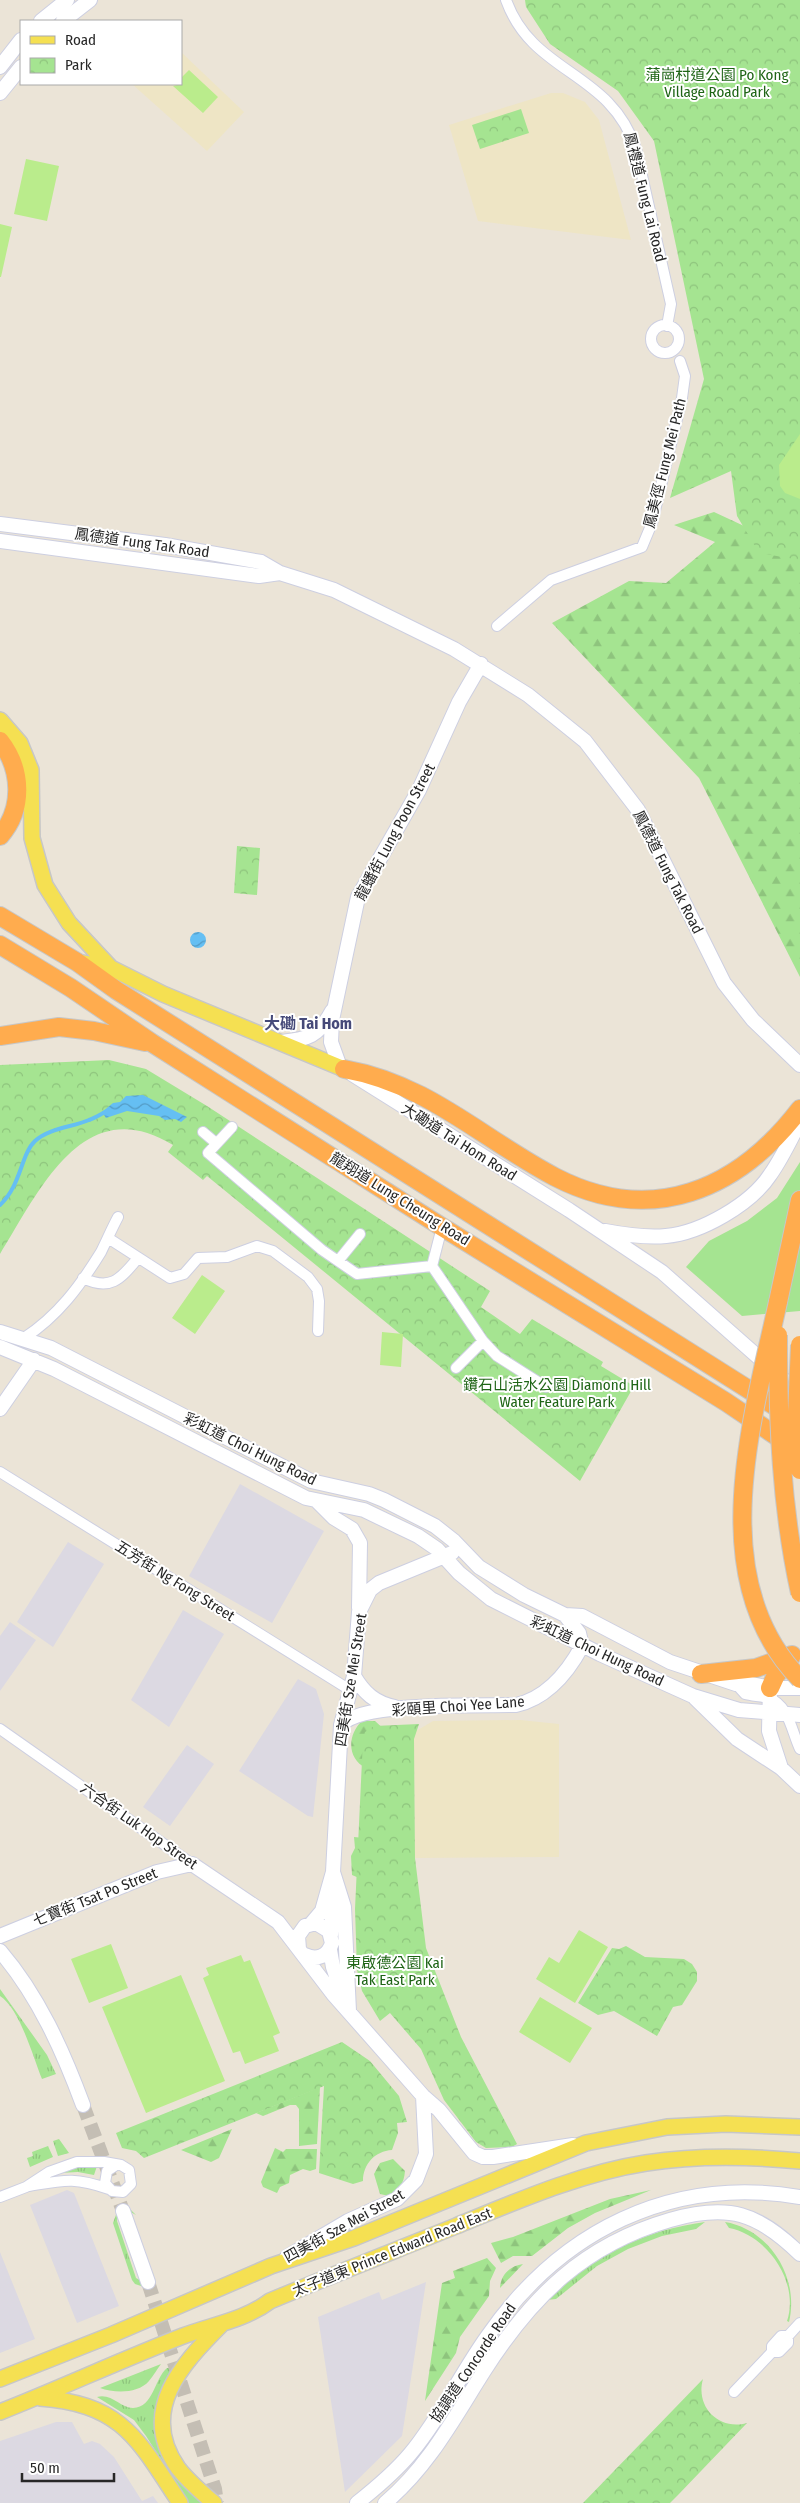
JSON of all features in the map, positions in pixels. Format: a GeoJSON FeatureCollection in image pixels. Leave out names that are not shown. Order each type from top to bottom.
{"type":"FeatureCollection","features":[{"type":"Feature","properties":{"kind":"highway"},"geometry":{"type":"LineString","coordinates":[[0,741],[14,765],[17,794],[12,816],[0,836]]}},
{"type":"Feature","properties":{"kind":"highway","name":"龍翔道 Lung Cheung Road"},"geometry":{"type":"LineString","coordinates":[[0,916],[77,962],[124,996],[800,1422]]}},
{"type":"Feature","properties":{"kind":"highway","name":"龍翔道 Lung Cheung Road"},"geometry":{"type":"LineString","coordinates":[[0,945],[72,988],[152,1043],[442,1227],[726,1402],[800,1452]]}},
{"type":"Feature","properties":{"kind":"highway"},"geometry":{"type":"LineString","coordinates":[[0,1036],[60,1027],[94,1031],[152,1043]]}},
{"type":"Feature","properties":{"kind":"highway"},"geometry":{"type":"LineString","coordinates":[[342,1068],[372,1074],[419,1095],[460,1116],[541,1169],[570,1184],[606,1194],[649,1198],[690,1193],[729,1176],[766,1148],[800,1109]]}},
{"type":"Feature","properties":{"kind":"highway"},"geometry":{"type":"LineString","coordinates":[[800,1200],[759,1389],[747,1461],[743,1538],[747,1582],[758,1617],[778,1655],[800,1679]]}},
{"type":"Feature","properties":{"kind":"highway"},"geometry":{"type":"LineString","coordinates":[[778,1302],[777,1415],[780,1464],[789,1538],[800,1593]]}},
{"type":"Feature","properties":{"kind":"highway"},"geometry":{"type":"LineString","coordinates":[[800,1345],[797,1408],[800,1470]]}},
{"type":"Feature","properties":{"kind":"highway"},"geometry":{"type":"LineString","coordinates":[[700,1674],[756,1668],[796,1652]]}},
{"type":"Feature","properties":{"kind":"highway"},"geometry":{"type":"LineString","coordinates":[[770,1693],[776,1675],[796,1652]]}},
{"type":"Feature","properties":{"kind":"main road"},"geometry":{"type":"LineString","coordinates":[[42,20],[51,4],[67,0]]}},
{"type":"Feature","properties":{"kind":"main road"},"geometry":{"type":"LineString","coordinates":[[51,4],[64,20],[90,0]]}},
{"type":"Feature","properties":{"kind":"main road"},"geometry":{"type":"LineString","coordinates":[[0,67],[20,41]]}},
{"type":"Feature","properties":{"kind":"main road"},"geometry":{"type":"LineString","coordinates":[[0,93],[20,68]]}},
{"type":"Feature","properties":{"kind":"main road","name":"鳳德道 Fung Tak Road"},"geometry":{"type":"LineString","coordinates":[[0,524],[165,545],[261,562],[280,573],[334,590],[454,649],[481,664],[528,695],[585,741],[638,810],[724,983],[753,1020],[800,1065]]}},
{"type":"Feature","properties":{"kind":"main road","name":"鳳德道 Fung Tak Road"},"geometry":{"type":"LineString","coordinates":[[0,541],[259,576],[280,573]]}},
{"type":"Feature","properties":{"kind":"main road","name":"龍蟠街 Lung Poon Street"},"geometry":{"type":"LineString","coordinates":[[342,1068],[332,1042],[333,1008],[358,897],[419,790],[458,702],[481,664]]}},
{"type":"Feature","properties":{"kind":"main road"},"geometry":{"type":"LineString","coordinates":[[0,720],[20,743],[31,770],[32,838],[45,885],[69,923],[110,968]]}},
{"type":"Feature","properties":{"kind":"main road","name":"大磡道 Tai Hom Road"},"geometry":{"type":"LineString","coordinates":[[77,962],[110,968],[163,994],[342,1068],[601,1231],[662,1272],[800,1394]]}},
{"type":"Feature","properties":{"kind":"main road","name":"龍蟠街 Lung Poon Street"},"geometry":{"type":"LineString","coordinates":[[281,1042],[312,1037],[324,1024],[333,1008]]}},
{"type":"Feature","properties":{"kind":"main road"},"geometry":{"type":"LineString","coordinates":[[601,1231],[637,1236],[669,1236],[715,1220],[739,1206],[757,1192],[770,1176],[800,1121]]}},
{"type":"Feature","properties":{"kind":"main road","name":"彩虹道 Choi Hung Road"},"geometry":{"type":"LineString","coordinates":[[0,1332],[51,1348],[311,1481],[354,1490],[384,1500],[435,1526],[490,1576],[565,1614],[582,1616],[670,1662],[700,1674],[736,1684],[747,1683],[770,1693],[768,1713],[773,1745],[782,1768]]}},
{"type":"Feature","properties":{"kind":"main road"},"geometry":{"type":"LineString","coordinates":[[0,1409],[34,1360],[33,1351],[24,1338]]}},
{"type":"Feature","properties":{"kind":"main road","name":"彩虹道 Choi Hung Road"},"geometry":{"type":"LineString","coordinates":[[0,1347],[34,1360],[317,1501],[364,1510],[418,1536],[444,1556],[459,1573],[491,1599],[582,1646],[693,1696],[739,1710],[768,1713]]}},
{"type":"Feature","properties":{"kind":"main road"},"geometry":{"type":"LineString","coordinates":[[317,1501],[334,1518],[357,1534],[360,1543],[359,1612]]}},
{"type":"Feature","properties":{"kind":"main road","name":"四美街 Sze Mei Street"},"geometry":{"type":"LineString","coordinates":[[302,1952],[298,1936],[322,1911],[333,1872],[342,1725],[354,1676],[359,1612],[370,1590],[379,1583],[462,1549]]}},
{"type":"Feature","properties":{"kind":"main road"},"geometry":{"type":"LineString","coordinates":[[565,1614],[579,1634],[582,1646]]}},
{"type":"Feature","properties":{"kind":"main road","name":"彩頤里 Choi Yee Lane"},"geometry":{"type":"LineString","coordinates":[[342,1725],[356,1715],[405,1708],[516,1705],[530,1702],[551,1687],[575,1659],[582,1646]]}},
{"type":"Feature","properties":{"kind":"main road"},"geometry":{"type":"LineString","coordinates":[[354,1676],[366,1694],[374,1700],[405,1708]]}},
{"type":"Feature","properties":{"kind":"main road"},"geometry":{"type":"LineString","coordinates":[[770,1693],[800,1688]]}},
{"type":"Feature","properties":{"kind":"main road","name":"彩虹道 Choi Hung Road"},"geometry":{"type":"LineString","coordinates":[[693,1696],[738,1739],[782,1768],[800,1786]]}},
{"type":"Feature","properties":{"kind":"main road"},"geometry":{"type":"LineString","coordinates":[[768,1713],[794,1714]]}},
{"type":"Feature","properties":{"kind":"main road","name":"六合街 Luk Hop Street"},"geometry":{"type":"LineString","coordinates":[[192,1864],[278,1922],[302,1952]]}},
{"type":"Feature","properties":{"kind":"main road","name":"七寶街 Tsat Po Street"},"geometry":{"type":"LineString","coordinates":[[0,1936],[157,1872],[192,1864]]}},
{"type":"Feature","properties":{"kind":"main road"},"geometry":{"type":"LineString","coordinates":[[333,1872],[332,1943],[330,1950],[333,1967],[348,2011]]}},
{"type":"Feature","properties":{"kind":"main road","name":"四美街 Sze Mei Street"},"geometry":{"type":"LineString","coordinates":[[333,1872],[344,1906],[348,2011]]}},
{"type":"Feature","properties":{"kind":"main road","name":"六合街 Luk Hop Street"},"geometry":{"type":"LineString","coordinates":[[278,1922],[308,1925]]}},
{"type":"Feature","properties":{"kind":"main road"},"geometry":{"type":"LineString","coordinates":[[308,1925],[321,1924],[331,1934]]}},
{"type":"Feature","properties":{"kind":"main road"},"geometry":{"type":"LineString","coordinates":[[302,1952],[317,1958],[330,1950]]}},
{"type":"Feature","properties":{"kind":"main road"},"geometry":{"type":"LineString","coordinates":[[0,1952],[22,1980],[46,2020],[66,2062],[83,2105]]}},
{"type":"Feature","properties":{"kind":"main road"},"geometry":{"type":"LineString","coordinates":[[302,1952],[315,1972],[348,2011],[423,2096],[439,2110],[474,2152],[483,2157],[586,2144]]}},
{"type":"Feature","properties":{"kind":"main road","name":"四美街 Sze Mei Street"},"geometry":{"type":"LineString","coordinates":[[271,2266],[348,2221],[396,2199],[409,2190],[416,2180],[426,2154],[423,2096]]}},
{"type":"Feature","properties":{"kind":"main road","name":"太子道東 Prince Edward Road East"},"geometry":{"type":"LineString","coordinates":[[0,2379],[112,2335],[271,2266],[354,2238],[586,2144],[667,2127],[726,2124],[800,2127]]}},
{"type":"Feature","properties":{"kind":"main road","name":"太子道東 Prince Edward Road East"},"geometry":{"type":"LineString","coordinates":[[0,2412],[38,2398],[71,2381],[176,2338],[222,2323],[358,2265],[502,2207],[594,2175],[675,2159],[745,2156],[800,2161]]}},
{"type":"Feature","properties":{"kind":"main road","name":"協調道 Concorde Road"},"geometry":{"type":"LineString","coordinates":[[357,2503],[381,2484],[417,2445],[486,2337],[515,2299],[536,2276],[568,2250],[619,2220],[682,2199],[742,2192],[800,2197]]}},
{"type":"Feature","properties":{"kind":"main road"},"geometry":{"type":"LineString","coordinates":[[123,2211],[148,2282]]}},
{"type":"Feature","properties":{"kind":"main road","name":"協調道 Concorde Road"},"geometry":{"type":"LineString","coordinates":[[385,2503],[431,2454],[451,2426],[495,2354],[532,2305],[556,2280],[588,2257],[644,2228],[685,2216],[714,2213],[736,2214],[760,2221],[781,2235],[800,2254]]}},
{"type":"Feature","properties":{"kind":"main road"},"geometry":{"type":"LineString","coordinates":[[214,2503],[186,2478],[174,2461],[165,2437],[164,2408],[168,2390],[177,2374],[222,2323]]}},
{"type":"Feature","properties":{"kind":"main road"},"geometry":{"type":"LineString","coordinates":[[38,2398],[79,2403],[102,2411],[120,2422],[139,2442],[180,2503]]}},
{"type":"Feature","properties":{"kind":"street","name":"鳳禮道 Fung Lai Road"},"geometry":{"type":"LineString","coordinates":[[506,0],[515,22],[530,42],[601,94],[626,125],[636,149],[671,304],[667,326]]}},
{"type":"Feature","properties":{"kind":"street","name":"鳳美徑 Fung Mei Path"},"geometry":{"type":"LineString","coordinates":[[497,626],[550,580],[642,547],[652,523],[682,398],[685,376],[680,361]]}},
{"type":"Feature","properties":{"kind":"street"},"geometry":{"type":"LineString","coordinates":[[232,1127],[208,1153],[356,1274],[432,1266]]}},
{"type":"Feature","properties":{"kind":"street"},"geometry":{"type":"LineString","coordinates":[[203,1132],[216,1143]]}},
{"type":"Feature","properties":{"kind":"street"},"geometry":{"type":"LineString","coordinates":[[24,1338],[52,1319],[83,1278],[108,1238],[118,1217]]}},
{"type":"Feature","properties":{"kind":"street"},"geometry":{"type":"LineString","coordinates":[[442,1227],[432,1266],[483,1341],[497,1356],[546,1387]]}},
{"type":"Feature","properties":{"kind":"street"},"geometry":{"type":"LineString","coordinates":[[338,1261],[360,1234]]}},
{"type":"Feature","properties":{"kind":"street"},"geometry":{"type":"LineString","coordinates":[[108,1238],[164,1276],[175,1278],[184,1274],[198,1258],[227,1257],[257,1246],[268,1248],[313,1283],[319,1301],[318,1330]]}},
{"type":"Feature","properties":{"kind":"street"},"geometry":{"type":"LineString","coordinates":[[83,1278],[100,1284],[112,1283],[138,1258]]}},
{"type":"Feature","properties":{"kind":"street"},"geometry":{"type":"LineString","coordinates":[[456,1368],[483,1341]]}},
{"type":"Feature","properties":{"kind":"street","name":"五芳街 Ng Fong Street"},"geometry":{"type":"LineString","coordinates":[[0,1472],[350,1690]]}},
{"type":"Feature","properties":{"kind":"street"},"geometry":{"type":"LineString","coordinates":[[770,1693],[794,1714],[792,1733],[800,1749]]}},
{"type":"Feature","properties":{"kind":"street","name":"六合街 Luk Hop Street"},"geometry":{"type":"LineString","coordinates":[[0,1729],[192,1864]]}},
{"type":"Feature","properties":{"kind":"street"},"geometry":{"type":"LineString","coordinates":[[0,2197],[26,2187],[68,2179],[86,2181],[116,2192],[123,2192],[131,2184],[129,2170],[116,2165],[90,2161],[65,2165],[42,2175],[26,2187]]}},
{"type":"Feature","properties":{"kind":"street"},"geometry":{"type":"LineString","coordinates":[[109,2189],[105,2182],[105,2175],[109,2168],[116,2165]]}},
{"type":"Feature","properties":{"kind":"street"},"geometry":{"type":"LineString","coordinates":[[734,2392],[772,2352],[779,2352],[788,2343],[788,2336],[800,2323]]}},
{"type":"Feature","properties":{"kind":"shaded area"},"geometry":{"type":"Polygon","coordinates":[[[182,53],[244,112],[207,151],[133,85],[182,85],[182,53]]]}},
{"type":"Feature","properties":{"kind":"shaded area"},"geometry":{"type":"Polygon","coordinates":[[[551,93],[563,93],[585,102],[599,120],[631,240],[478,221],[449,125],[551,93]]]}},
{"type":"Feature","properties":{"kind":"shaded area"},"geometry":{"type":"Polygon","coordinates":[[[240,1484],[324,1531],[272,1623],[189,1576],[240,1484]]]}},
{"type":"Feature","properties":{"kind":"shaded area"},"geometry":{"type":"Polygon","coordinates":[[[68,1542],[104,1564],[53,1647],[17,1622],[68,1542]]]}},
{"type":"Feature","properties":{"kind":"shaded area"},"geometry":{"type":"Polygon","coordinates":[[[183,1610],[224,1634],[169,1727],[131,1700],[183,1610]]]}},
{"type":"Feature","properties":{"kind":"shaded area"},"geometry":{"type":"Polygon","coordinates":[[[10,1622],[36,1640],[0,1691],[0,1636],[10,1622]]]}},
{"type":"Feature","properties":{"kind":"shaded area"},"geometry":{"type":"Polygon","coordinates":[[[298,1679],[316,1689],[324,1714],[313,1817],[308,1816],[239,1771],[298,1679]]]}},
{"type":"Feature","properties":{"kind":"shaded area"},"geometry":{"type":"Polygon","coordinates":[[[520,1720],[559,1724],[559,1857],[415,1858],[414,1739],[416,1731],[433,1721],[520,1720]]]}},
{"type":"Feature","properties":{"kind":"shaded area"},"geometry":{"type":"Polygon","coordinates":[[[187,1745],[214,1764],[170,1826],[143,1807],[187,1745]]]}},
{"type":"Feature","properties":{"kind":"shaded area"},"geometry":{"type":"Polygon","coordinates":[[[67,2190],[74,2193],[119,2306],[77,2323],[30,2205],[67,2190]]]}},
{"type":"Feature","properties":{"kind":"shaded area"},"geometry":{"type":"Polygon","coordinates":[[[0,2252],[35,2339],[0,2353],[0,2252]]]}},
{"type":"Feature","properties":{"kind":"shaded area"},"geometry":{"type":"Polygon","coordinates":[[[426,2282],[402,2436],[345,2492],[318,2317],[379,2292],[382,2300],[426,2282]]]}},
{"type":"Feature","properties":{"kind":"shaded area"},"geometry":{"type":"Polygon","coordinates":[[[56,2422],[72,2422],[84,2444],[92,2441],[100,2444],[114,2457],[142,2501],[153,2496],[158,2503],[0,2503],[0,2441],[56,2422]]]}},
{"type":"Feature","properties":{"kind":"green space","name":"蒲崗村道公園 Po Kong Village Road Park"},"geometry":{"type":"Polygon","coordinates":[[[525,0],[800,0],[800,560],[759,553],[737,516],[731,471],[670,498],[704,379],[654,141],[618,91],[550,44],[526,7],[525,0]]]}},
{"type":"Feature","properties":{"kind":"green space"},"geometry":{"type":"Polygon","coordinates":[[[189,70],[218,97],[203,113],[173,86],[182,85],[182,77],[189,70]]]}},
{"type":"Feature","properties":{"kind":"green space"},"geometry":{"type":"Polygon","coordinates":[[[521,109],[529,133],[480,149],[472,125],[521,109]]]}},
{"type":"Feature","properties":{"kind":"green space"},"geometry":{"type":"Polygon","coordinates":[[[26,159],[59,166],[47,221],[14,214],[26,159]]]}},
{"type":"Feature","properties":{"kind":"green space"},"geometry":{"type":"Polygon","coordinates":[[[0,224],[12,227],[1,277],[0,277],[0,224]]]}},
{"type":"Feature","properties":{"kind":"green space"},"geometry":{"type":"Polygon","coordinates":[[[800,434],[800,499],[785,493],[780,486],[779,465],[800,434]]]}},
{"type":"Feature","properties":{"kind":"green space"},"geometry":{"type":"Polygon","coordinates":[[[714,512],[800,552],[800,977],[699,778],[552,623],[629,581],[666,583],[715,542],[674,525],[714,512]]]}},
{"type":"Feature","properties":{"kind":"green space"},"geometry":{"type":"Polygon","coordinates":[[[237,846],[260,848],[257,895],[234,893],[237,846]]]}},
{"type":"Feature","properties":{"kind":"green space","name":"鑽石山活水公園 Diamond Hill Water Feature Park"},"geometry":{"type":"Polygon","coordinates":[[[109,1060],[146,1069],[207,1106],[490,1291],[481,1307],[520,1334],[532,1319],[603,1362],[601,1366],[634,1386],[580,1481],[207,1176],[203,1180],[168,1152],[173,1145],[141,1131],[113,1130],[89,1139],[67,1156],[48,1178],[0,1254],[0,1065],[109,1060]]]}},
{"type":"Feature","properties":{"kind":"green space"},"geometry":{"type":"Polygon","coordinates":[[[800,1162],[800,1311],[742,1316],[686,1267],[709,1241],[747,1221],[777,1198],[800,1162]]]}},
{"type":"Feature","properties":{"kind":"green space"},"geometry":{"type":"Polygon","coordinates":[[[202,1275],[225,1291],[195,1334],[172,1318],[202,1275]]]}},
{"type":"Feature","properties":{"kind":"green space"},"geometry":{"type":"Polygon","coordinates":[[[382,1332],[403,1334],[401,1367],[380,1365],[382,1332]]]}},
{"type":"Feature","properties":{"kind":"green space"},"geometry":{"type":"Polygon","coordinates":[[[362,1721],[375,1721],[386,1731],[366,1768],[355,1759],[351,1746],[354,1733],[362,1721]]]}},
{"type":"Feature","properties":{"kind":"green space","name":"東啟德公園 Kai Tak East Park"},"geometry":{"type":"Polygon","coordinates":[[[419,1724],[414,1739],[415,1858],[426,1948],[461,2037],[517,2144],[512,2147],[486,2148],[476,2142],[444,2100],[421,2049],[390,2013],[380,2021],[362,1991],[357,1970],[355,1909],[363,1739],[365,1732],[374,1726],[419,1724]]]}},
{"type":"Feature","properties":{"kind":"green space"},"geometry":{"type":"Polygon","coordinates":[[[354,1837],[364,1838],[359,1878],[352,1875],[351,1856],[355,1848],[354,1837]]]}},
{"type":"Feature","properties":{"kind":"green space"},"geometry":{"type":"Polygon","coordinates":[[[579,1930],[608,1947],[575,2003],[536,1979],[549,1957],[559,1963],[579,1930]]]}},
{"type":"Feature","properties":{"kind":"green space"},"geometry":{"type":"Polygon","coordinates":[[[111,1944],[128,1988],[89,2003],[71,1959],[111,1944]]]}},
{"type":"Feature","properties":{"kind":"green space"},"geometry":{"type":"Polygon","coordinates":[[[626,1946],[645,1957],[684,1959],[692,1964],[697,1972],[697,1981],[682,2005],[673,2007],[657,2036],[614,2011],[598,2015],[578,2003],[612,1948],[619,1949],[626,1946]]]}},
{"type":"Feature","properties":{"kind":"green space"},"geometry":{"type":"Polygon","coordinates":[[[241,1955],[244,1962],[250,1960],[280,2033],[273,2036],[279,2051],[245,2064],[240,2051],[233,2053],[203,1978],[209,1975],[206,1968],[241,1955]]]}},
{"type":"Feature","properties":{"kind":"green space"},"geometry":{"type":"Polygon","coordinates":[[[181,1975],[225,2081],[146,2113],[102,2007],[181,1975]]]}},
{"type":"Feature","properties":{"kind":"green space"},"geometry":{"type":"Polygon","coordinates":[[[0,1989],[47,2055],[56,2074],[42,2079],[20,2022],[14,2011],[0,1996],[0,1989]]]}},
{"type":"Feature","properties":{"kind":"green space"},"geometry":{"type":"Polygon","coordinates":[[[540,1997],[592,2028],[570,2063],[519,2032],[540,1997]]]}},
{"type":"Feature","properties":{"kind":"green space"},"geometry":{"type":"Polygon","coordinates":[[[342,2042],[370,2061],[399,2096],[407,2122],[397,2123],[398,2133],[392,2150],[380,2153],[371,2160],[365,2169],[363,2181],[353,2184],[319,2173],[324,2086],[144,2158],[136,2151],[122,2148],[116,2133],[342,2042]]]}},
{"type":"Feature","properties":{"kind":"green space"},"geometry":{"type":"Polygon","coordinates":[[[320,2087],[317,2144],[299,2146],[299,2109],[296,2105],[290,2105],[263,2116],[256,2113],[320,2087]]]}},
{"type":"Feature","properties":{"kind":"green space"},"geometry":{"type":"Polygon","coordinates":[[[232,2129],[219,2158],[211,2162],[181,2150],[232,2129]]]}},
{"type":"Feature","properties":{"kind":"green space"},"geometry":{"type":"Polygon","coordinates":[[[59,2139],[69,2153],[58,2156],[53,2141],[59,2139]]]}},
{"type":"Feature","properties":{"kind":"green space"},"geometry":{"type":"Polygon","coordinates":[[[48,2146],[53,2157],[30,2167],[27,2158],[33,2156],[32,2152],[48,2146]]]}},
{"type":"Feature","properties":{"kind":"green space"},"geometry":{"type":"Polygon","coordinates":[[[275,2148],[283,2152],[286,2149],[317,2149],[316,2169],[310,2171],[303,2169],[290,2175],[289,2183],[280,2187],[277,2193],[263,2187],[261,2182],[275,2148]]]}},
{"type":"Feature","properties":{"kind":"green space"},"geometry":{"type":"Polygon","coordinates":[[[393,2159],[405,2171],[402,2183],[389,2196],[380,2194],[374,2174],[380,2163],[393,2159]]]}},
{"type":"Feature","properties":{"kind":"green space"},"geometry":{"type":"Polygon","coordinates":[[[97,2166],[94,2175],[78,2172],[59,2173],[71,2167],[97,2166]]]}},
{"type":"Feature","properties":{"kind":"green space"},"geometry":{"type":"Polygon","coordinates":[[[651,2190],[595,2213],[568,2228],[532,2256],[513,2256],[501,2263],[491,2243],[513,2237],[610,2199],[651,2190]]]}},
{"type":"Feature","properties":{"kind":"green space"},"geometry":{"type":"Polygon","coordinates":[[[129,2208],[136,2215],[127,2210],[118,2215],[117,2221],[136,2278],[143,2282],[153,2278],[152,2282],[144,2287],[135,2284],[132,2280],[113,2223],[117,2212],[129,2208]]]}},
{"type":"Feature","properties":{"kind":"green space"},"geometry":{"type":"Polygon","coordinates":[[[705,2222],[696,2229],[662,2236],[628,2249],[597,2266],[556,2299],[547,2300],[565,2284],[601,2258],[620,2248],[660,2232],[705,2222]]]}},
{"type":"Feature","properties":{"kind":"green space"},"geometry":{"type":"Polygon","coordinates":[[[725,2222],[741,2226],[755,2234],[777,2257],[785,2272],[790,2288],[791,2305],[789,2322],[787,2321],[790,2306],[789,2291],[777,2262],[756,2240],[743,2232],[729,2228],[725,2222]]]}},
{"type":"Feature","properties":{"kind":"green space"},"geometry":{"type":"Polygon","coordinates":[[[487,2258],[496,2268],[490,2281],[489,2296],[460,2337],[456,2353],[425,2401],[442,2283],[455,2278],[453,2271],[487,2258]]]}},
{"type":"Feature","properties":{"kind":"green space"},"geometry":{"type":"Polygon","coordinates":[[[523,2264],[500,2288],[504,2275],[510,2269],[523,2264]]]}},
{"type":"Feature","properties":{"kind":"green space"},"geometry":{"type":"Polygon","coordinates":[[[161,2364],[149,2381],[139,2388],[126,2391],[112,2391],[100,2388],[161,2364]]]}},
{"type":"Feature","properties":{"kind":"green space"},"geometry":{"type":"Polygon","coordinates":[[[167,2368],[170,2368],[170,2371],[162,2388],[156,2417],[207,2503],[189,2503],[134,2420],[97,2397],[107,2397],[128,2407],[140,2406],[150,2398],[159,2379],[167,2368]]]}},
{"type":"Feature","properties":{"kind":"green space"},"geometry":{"type":"Polygon","coordinates":[[[703,2379],[701,2389],[703,2399],[706,2407],[712,2414],[719,2420],[727,2423],[737,2425],[747,2423],[678,2495],[670,2503],[583,2503],[703,2379]]]}},
{"type":"Feature","properties":{"kind":"water"},"geometry":{"type":"Polygon","coordinates":[[[198,932],[204,934],[206,940],[204,946],[198,948],[192,946],[190,940],[192,934],[198,932]]]}},
{"type":"Feature","properties":{"kind":"water"},"geometry":{"type":"Polygon","coordinates":[[[143,1095],[187,1117],[181,1122],[175,1119],[165,1120],[159,1116],[127,1111],[106,1118],[102,1112],[113,1103],[120,1102],[126,1096],[143,1095]]]}},
{"type":"Feature","properties":{"kind":"waterway"},"geometry":{"type":"LineString","coordinates":[[0,1205],[17,1180],[30,1147],[35,1141],[47,1133],[94,1118],[107,1111]]}},
{"type":"Feature","properties":{"kind":"tunnel"},"geometry":{"type":"LineString","coordinates":[[83,2105],[123,2211]]}},
{"type":"Feature","properties":{"kind":"tunnel"},"geometry":{"type":"LineString","coordinates":[[148,2282],[215,2489],[217,2503]]}},
{"type":"Feature","properties":{"kind":"district","name":"大磡 Tai Hom"},"geometry":{"type":"Point","coordinates":[308,1023]}}]}
